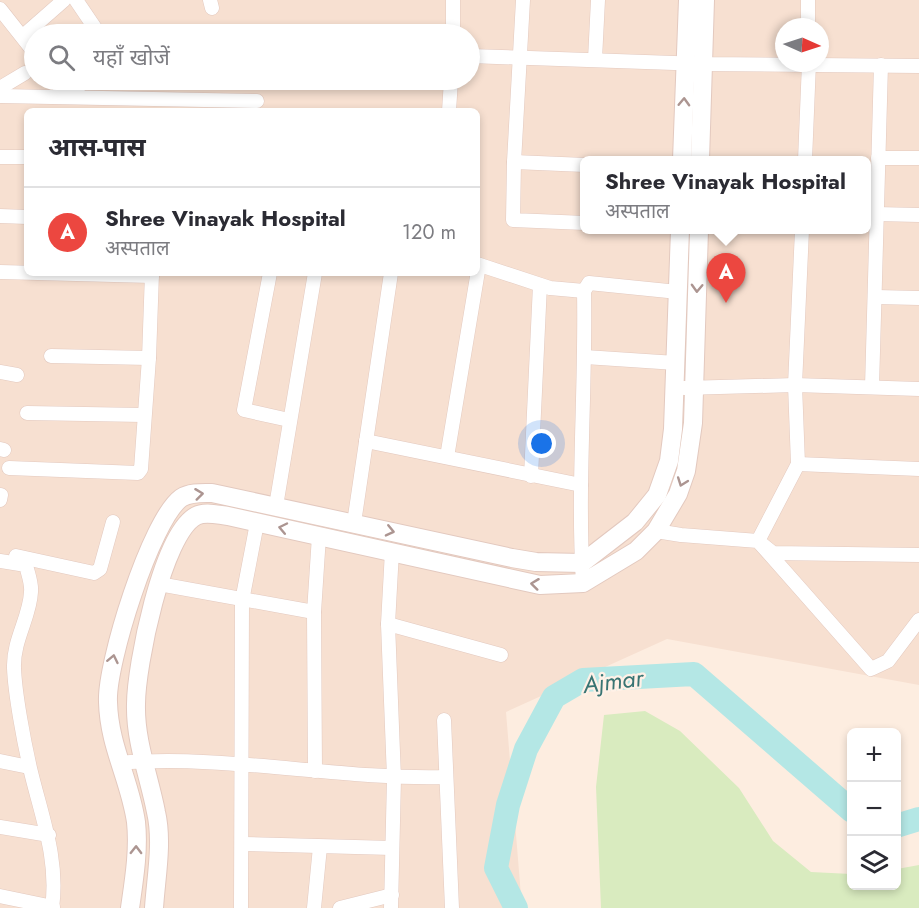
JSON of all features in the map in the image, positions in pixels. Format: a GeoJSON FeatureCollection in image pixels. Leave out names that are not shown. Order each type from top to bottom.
{"type":"FeatureCollection","features":[{"type":"Feature","properties":{"kind":"street"},"geometry":{"type":"LineString","coordinates":[[37,24],[64,0]]}},
{"type":"Feature","properties":{"kind":"street"},"geometry":{"type":"LineString","coordinates":[[76,0],[92,24]]}},
{"type":"Feature","properties":{"kind":"street"},"geometry":{"type":"LineString","coordinates":[[453,0],[453,24]]}},
{"type":"Feature","properties":{"kind":"street"},"geometry":{"type":"LineString","coordinates":[[523,0],[518,57],[513,220],[580,223]]}},
{"type":"Feature","properties":{"kind":"street"},"geometry":{"type":"LineString","coordinates":[[595,59],[598,0]]}},
{"type":"Feature","properties":{"kind":"street"},"geometry":{"type":"LineString","coordinates":[[688,0],[700,156]]}},
{"type":"Feature","properties":{"kind":"street"},"geometry":{"type":"LineString","coordinates":[[682,156],[705,0]]}},
{"type":"Feature","properties":{"kind":"street"},"geometry":{"type":"LineString","coordinates":[[808,0],[808,18]]}},
{"type":"Feature","properties":{"kind":"street"},"geometry":{"type":"LineString","coordinates":[[0,9],[23,36]]}},
{"type":"Feature","properties":{"kind":"street"},"geometry":{"type":"LineString","coordinates":[[480,56],[694,64],[775,64]]}},
{"type":"Feature","properties":{"kind":"street"},"geometry":{"type":"LineString","coordinates":[[829,64],[919,66]]}},
{"type":"Feature","properties":{"kind":"street"},"geometry":{"type":"LineString","coordinates":[[872,387],[881,64]]}},
{"type":"Feature","properties":{"kind":"street"},"geometry":{"type":"LineString","coordinates":[[805,156],[809,72]]}},
{"type":"Feature","properties":{"kind":"street"},"geometry":{"type":"LineString","coordinates":[[0,88],[24,73]]}},
{"type":"Feature","properties":{"kind":"street"},"geometry":{"type":"LineString","coordinates":[[62,90],[66,96]]}},
{"type":"Feature","properties":{"kind":"street"},"geometry":{"type":"LineString","coordinates":[[66,96],[74,90]]}},
{"type":"Feature","properties":{"kind":"street"},"geometry":{"type":"LineString","coordinates":[[449,108],[451,90]]}},
{"type":"Feature","properties":{"kind":"street"},"geometry":{"type":"LineString","coordinates":[[0,96],[66,96],[152,105],[256,101]]}},
{"type":"Feature","properties":{"kind":"street"},"geometry":{"type":"LineString","coordinates":[[0,157],[24,157]]}},
{"type":"Feature","properties":{"kind":"street"},"geometry":{"type":"LineString","coordinates":[[878,158],[919,158]]}},
{"type":"Feature","properties":{"kind":"street"},"geometry":{"type":"LineString","coordinates":[[514,162],[580,165]]}},
{"type":"Feature","properties":{"kind":"street"},"geometry":{"type":"LineString","coordinates":[[876,214],[919,215]]}},
{"type":"Feature","properties":{"kind":"street"},"geometry":{"type":"LineString","coordinates":[[0,216],[24,217]]}},
{"type":"Feature","properties":{"kind":"street"},"geometry":{"type":"LineString","coordinates":[[130,908],[136,856],[136,823],[114,750],[108,701],[112,661],[141,576],[170,512],[182,497],[198,492],[212,493],[512,558],[544,563],[582,563],[635,522],[657,495],[669,460],[675,388],[680,234]]}},
{"type":"Feature","properties":{"kind":"street"},"geometry":{"type":"LineString","coordinates":[[154,908],[157,814],[140,746],[135,706],[137,673],[159,584],[177,538],[186,524],[197,515],[228,516],[392,551],[523,583],[540,585],[583,583],[636,551],[656,531],[668,514],[686,471],[694,389],[699,234]]}},
{"type":"Feature","properties":{"kind":"street"},"geometry":{"type":"LineString","coordinates":[[758,541],[798,464],[795,385],[802,234]]}},
{"type":"Feature","properties":{"kind":"street"},"geometry":{"type":"LineString","coordinates":[[480,266],[540,285],[584,291]]}},
{"type":"Feature","properties":{"kind":"street"},"geometry":{"type":"LineString","coordinates":[[0,272],[24,272]]}},
{"type":"Feature","properties":{"kind":"street"},"geometry":{"type":"LineString","coordinates":[[9,468],[138,473],[141,469],[152,276]]}},
{"type":"Feature","properties":{"kind":"street"},"geometry":{"type":"LineString","coordinates":[[269,276],[244,410],[289,420]]}},
{"type":"Feature","properties":{"kind":"street"},"geometry":{"type":"LineString","coordinates":[[276,506],[314,276]]}},
{"type":"Feature","properties":{"kind":"street"},"geometry":{"type":"LineString","coordinates":[[354,523],[392,276]]}},
{"type":"Feature","properties":{"kind":"street"},"geometry":{"type":"LineString","coordinates":[[447,457],[476,276]]}},
{"type":"Feature","properties":{"kind":"street"},"geometry":{"type":"LineString","coordinates":[[583,583],[581,485],[585,357],[584,291],[589,283],[678,292]]}},
{"type":"Feature","properties":{"kind":"street"},"geometry":{"type":"LineString","coordinates":[[531,476],[540,285]]}},
{"type":"Feature","properties":{"kind":"street"},"geometry":{"type":"LineString","coordinates":[[876,297],[919,298]]}},
{"type":"Feature","properties":{"kind":"street"},"geometry":{"type":"LineString","coordinates":[[51,356],[149,357]]}},
{"type":"Feature","properties":{"kind":"street"},"geometry":{"type":"LineString","coordinates":[[585,357],[676,363]]}},
{"type":"Feature","properties":{"kind":"street"},"geometry":{"type":"LineString","coordinates":[[0,372],[17,375]]}},
{"type":"Feature","properties":{"kind":"street"},"geometry":{"type":"LineString","coordinates":[[675,388],[795,385],[919,389]]}},
{"type":"Feature","properties":{"kind":"street"},"geometry":{"type":"LineString","coordinates":[[27,413],[143,416]]}},
{"type":"Feature","properties":{"kind":"street"},"geometry":{"type":"LineString","coordinates":[[366,441],[581,485]]}},
{"type":"Feature","properties":{"kind":"street"},"geometry":{"type":"LineString","coordinates":[[798,464],[919,469]]}},
{"type":"Feature","properties":{"kind":"street"},"geometry":{"type":"LineString","coordinates":[[0,500],[1,495]]}},
{"type":"Feature","properties":{"kind":"street"},"geometry":{"type":"LineString","coordinates":[[0,552],[93,573],[100,569],[102,564],[113,522]]}},
{"type":"Feature","properties":{"kind":"street"},"geometry":{"type":"LineString","coordinates":[[241,908],[242,601],[257,523]]}},
{"type":"Feature","properties":{"kind":"street"},"geometry":{"type":"LineString","coordinates":[[656,531],[758,541],[773,553],[919,555]]}},
{"type":"Feature","properties":{"kind":"street"},"geometry":{"type":"LineString","coordinates":[[315,771],[314,612],[319,536]]}},
{"type":"Feature","properties":{"kind":"street"},"geometry":{"type":"LineString","coordinates":[[758,541],[871,669],[888,661],[919,620]]}},
{"type":"Feature","properties":{"kind":"street"},"geometry":{"type":"LineString","coordinates":[[340,908],[392,901],[394,778],[388,624],[392,551]]}},
{"type":"Feature","properties":{"kind":"street"},"geometry":{"type":"LineString","coordinates":[[0,561],[26,565],[31,583],[31,594],[7,667],[30,767],[49,835],[55,888],[52,907],[0,896]]}},
{"type":"Feature","properties":{"kind":"street"},"geometry":{"type":"LineString","coordinates":[[159,584],[242,601],[314,612]]}},
{"type":"Feature","properties":{"kind":"street"},"geometry":{"type":"LineString","coordinates":[[388,624],[501,655]]}},
{"type":"Feature","properties":{"kind":"street"},"geometry":{"type":"LineString","coordinates":[[444,720],[452,908]]}},
{"type":"Feature","properties":{"kind":"street"},"geometry":{"type":"LineString","coordinates":[[0,761],[30,767]]}},
{"type":"Feature","properties":{"kind":"street"},"geometry":{"type":"LineString","coordinates":[[119,763],[144,761],[243,766],[394,778],[446,777]]}},
{"type":"Feature","properties":{"kind":"street"},"geometry":{"type":"LineString","coordinates":[[0,826],[49,835]]}},
{"type":"Feature","properties":{"kind":"street"},"geometry":{"type":"LineString","coordinates":[[243,844],[392,848]]}},
{"type":"Feature","properties":{"kind":"street"},"geometry":{"type":"LineString","coordinates":[[314,908],[320,847]]}},
{"type":"Feature","properties":{"kind":"shaded area"},"geometry":{"type":"Polygon","coordinates":[[[0,0],[919,0],[919,685],[667,639],[506,712],[522,908],[0,908],[0,0]]]}},
{"type":"Feature","properties":{"kind":"green space"},"geometry":{"type":"Polygon","coordinates":[[[645,711],[680,731],[739,788],[773,841],[811,872],[847,874],[847,890],[901,890],[901,868],[919,865],[919,908],[601,908],[596,787],[604,715],[645,711]]]}},
{"type":"Feature","properties":{"kind":"waterway","name":"Ajmar"},"geometry":{"type":"LineString","coordinates":[[516,908],[496,868],[508,805],[526,749],[554,697],[583,680],[694,674],[847,807]]}},
{"type":"Feature","properties":{"kind":"waterway","name":"Ajmar"},"geometry":{"type":"LineString","coordinates":[[901,824],[919,819]]}},
{"type":"Feature","properties":{"kind":"place","name":"Shree Vinayak Hospital"},"geometry":{"type":"Point","coordinates":[726,303]}}]}
